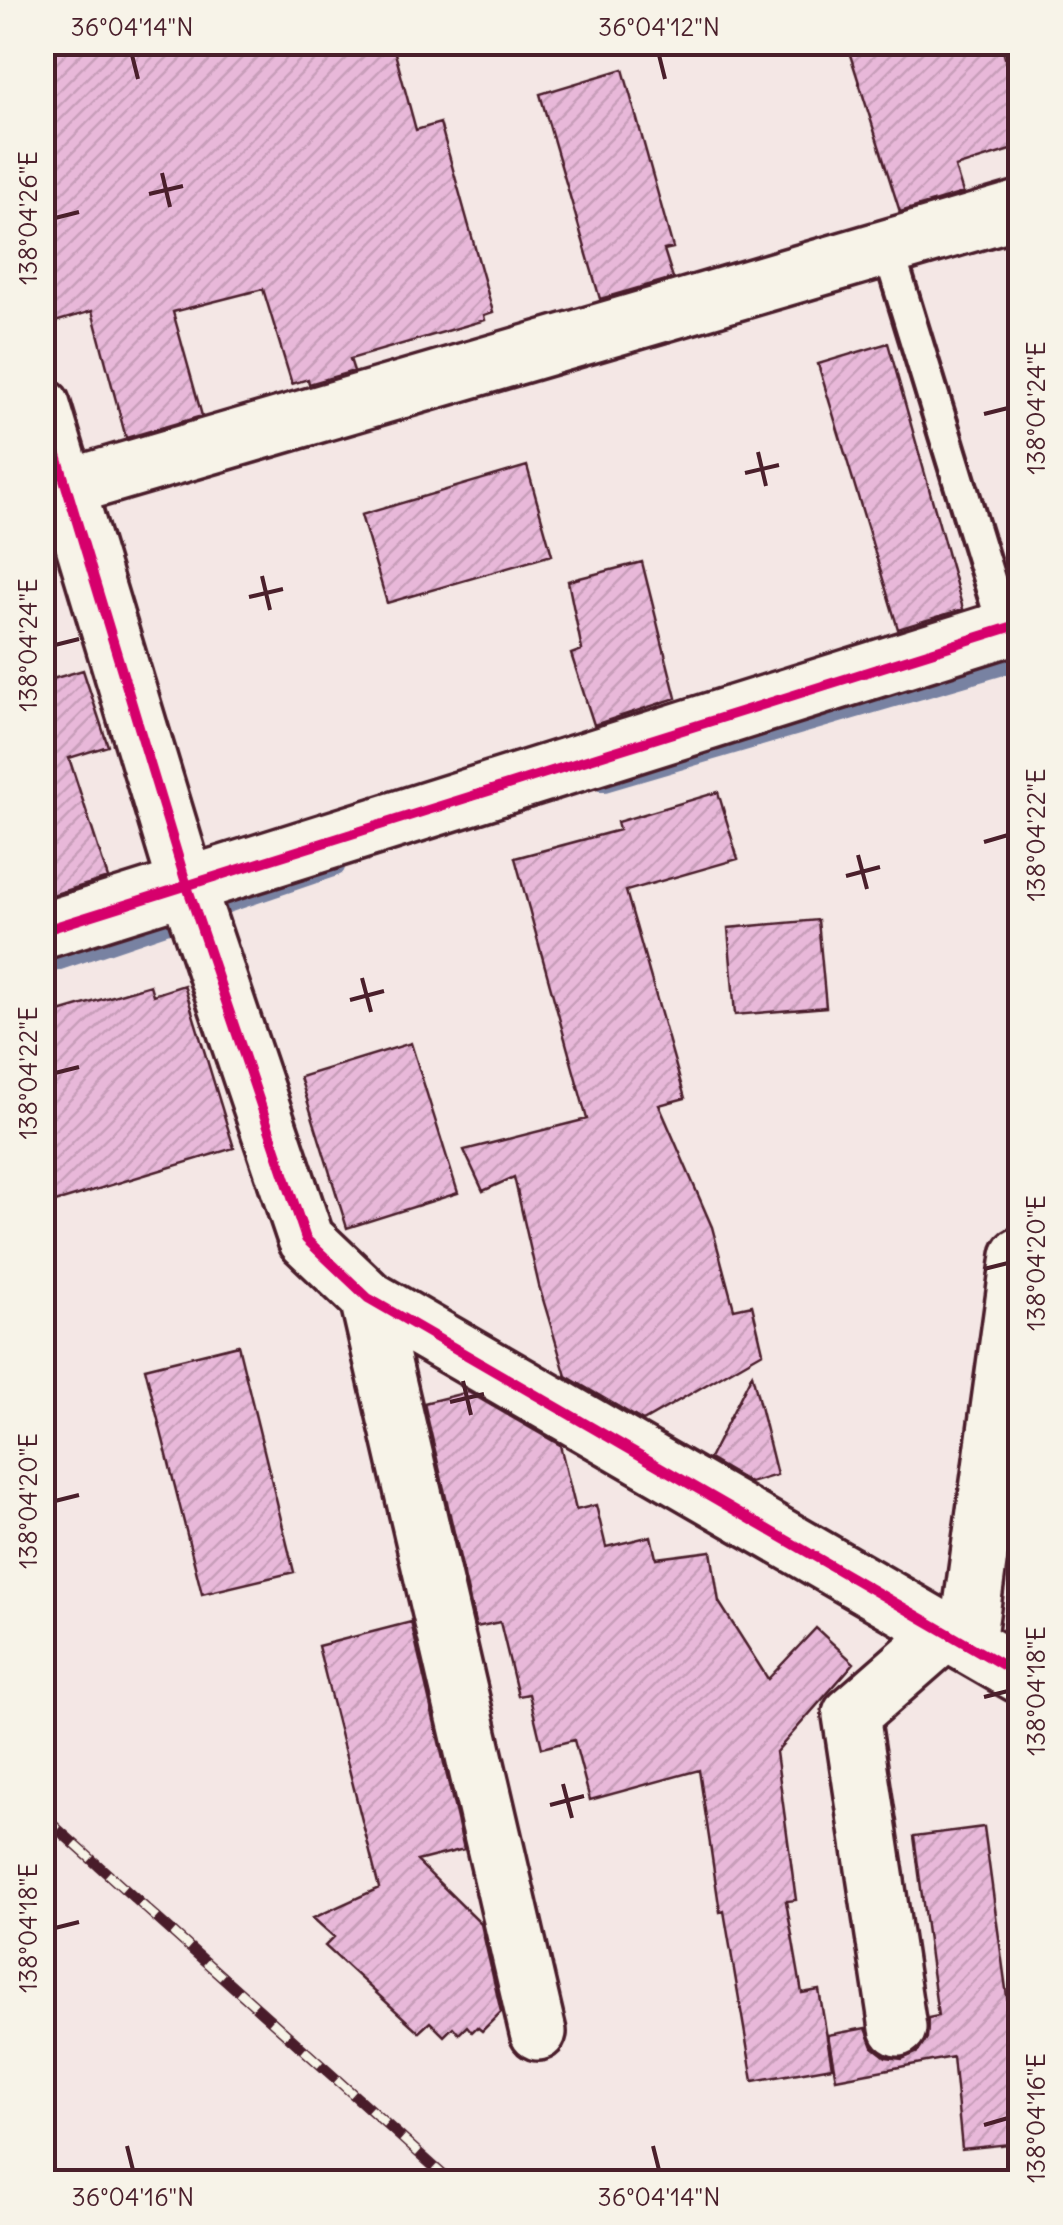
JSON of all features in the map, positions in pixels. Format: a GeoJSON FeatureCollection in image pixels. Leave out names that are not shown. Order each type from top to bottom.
{"type":"FeatureCollection","features":[{"type":"Feature","properties":{"kind":"street"},"geometry":{"type":"LineString","coordinates":[[54,492],[1020,210]]}},
{"type":"Feature","properties":{"kind":"street"},"geometry":{"type":"LineString","coordinates":[[42,406],[54,492],[306,1239],[368,1298],[1020,1675]]}},
{"type":"Feature","properties":{"kind":"street"},"geometry":{"type":"LineString","coordinates":[[42,931],[1012,626]]}},
{"type":"Feature","properties":{"kind":"street"},"geometry":{"type":"LineString","coordinates":[[898,2028],[851,1715],[957,1637],[1020,1256]]}},
{"type":"Feature","properties":{"kind":"street"},"geometry":{"type":"LineString","coordinates":[[368,1298],[538,2032]]}},
{"type":"Feature","properties":{"kind":"lane"},"geometry":{"type":"LineString","coordinates":[[888,249],[1012,626]]}},
{"type":"Feature","properties":{"kind":"building"},"geometry":{"type":"Polygon","coordinates":[[[42,42],[392,42],[416,130],[440,123],[493,312],[484,315],[485,320],[350,359],[354,371],[309,384],[308,379],[292,384],[263,289],[173,312],[202,416],[126,438],[92,311],[55,322],[42,278],[42,42]]]}},
{"type":"Feature","properties":{"kind":"building"},"geometry":{"type":"Polygon","coordinates":[[[846,42],[1001,42],[1010,78],[1020,75],[1020,147],[955,167],[963,193],[900,212],[846,42]]]}},
{"type":"Feature","properties":{"kind":"building"},"geometry":{"type":"Polygon","coordinates":[[[623,69],[673,248],[664,250],[673,278],[600,299],[540,94],[623,69]]]}},
{"type":"Feature","properties":{"kind":"building"},"geometry":{"type":"Polygon","coordinates":[[[888,343],[963,609],[898,629],[818,364],[888,343]]]}},
{"type":"Feature","properties":{"kind":"building"},"geometry":{"type":"Polygon","coordinates":[[[527,466],[552,555],[387,603],[361,515],[527,466]]]}},
{"type":"Feature","properties":{"kind":"building"},"geometry":{"type":"Polygon","coordinates":[[[642,562],[676,698],[594,725],[571,654],[582,650],[568,581],[642,562]]]}},
{"type":"Feature","properties":{"kind":"building"},"geometry":{"type":"Polygon","coordinates":[[[83,670],[108,746],[69,758],[108,878],[42,898],[42,682],[83,670]]]}},
{"type":"Feature","properties":{"kind":"building"},"geometry":{"type":"Polygon","coordinates":[[[718,792],[738,859],[626,891],[685,1098],[659,1105],[712,1227],[734,1309],[752,1305],[763,1352],[643,1421],[566,1376],[539,1286],[514,1177],[483,1191],[464,1150],[587,1119],[515,858],[619,830],[617,822],[718,792]]]}},
{"type":"Feature","properties":{"kind":"building"},"geometry":{"type":"Polygon","coordinates":[[[818,920],[826,1007],[735,1015],[728,928],[818,920]]]}},
{"type":"Feature","properties":{"kind":"building"},"geometry":{"type":"Polygon","coordinates":[[[150,985],[153,995],[184,985],[234,1148],[42,1206],[42,1017],[150,985]]]}},
{"type":"Feature","properties":{"kind":"building"},"geometry":{"type":"Polygon","coordinates":[[[411,1043],[458,1193],[347,1228],[300,1077],[411,1043]]]}},
{"type":"Feature","properties":{"kind":"building"},"geometry":{"type":"Polygon","coordinates":[[[238,1345],[294,1572],[202,1594],[145,1368],[238,1345]]]}},
{"type":"Feature","properties":{"kind":"building"},"geometry":{"type":"Polygon","coordinates":[[[752,1374],[777,1475],[750,1483],[709,1459],[752,1374]]]}},
{"type":"Feature","properties":{"kind":"building"},"geometry":{"type":"Polygon","coordinates":[[[468,1392],[560,1445],[576,1510],[596,1505],[606,1547],[651,1536],[656,1558],[711,1551],[719,1602],[768,1679],[816,1628],[854,1663],[776,1752],[796,1900],[786,1901],[802,1993],[819,1990],[832,2067],[753,2081],[724,1911],[720,1912],[699,1770],[590,1800],[574,1740],[542,1748],[529,1694],[518,1696],[500,1622],[476,1627],[424,1403],[468,1392]]]}},
{"type":"Feature","properties":{"kind":"building"},"geometry":{"type":"Polygon","coordinates":[[[411,1622],[464,1849],[417,1861],[481,1924],[501,2012],[482,2031],[477,2027],[472,2032],[467,2026],[459,2034],[453,2027],[444,2036],[430,2022],[419,2032],[325,1946],[334,1937],[313,1918],[379,1888],[318,1646],[411,1622]]]}},
{"type":"Feature","properties":{"kind":"building"},"geometry":{"type":"Polygon","coordinates":[[[984,1827],[1008,2004],[1020,2143],[962,2149],[953,2057],[836,2079],[828,2035],[866,2028],[873,2047],[886,2057],[902,2059],[918,2052],[927,2038],[928,2018],[938,2016],[914,1836],[984,1827]]]}},
{"type":"Feature","properties":{"kind":"waterway"},"geometry":{"type":"LineString","coordinates":[[604,783],[1020,661]]}},
{"type":"Feature","properties":{"kind":"waterway"},"geometry":{"type":"LineString","coordinates":[[42,967],[336,867]]}},
{"type":"Feature","properties":{"kind":"railway"},"geometry":{"type":"LineString","coordinates":[[42,1815],[451,2182]]}},
{"type":"Feature","properties":{"kind":"cycle path"},"geometry":{"type":"LineString","coordinates":[[42,406],[186,883],[306,1239],[368,1298],[1020,1675]]}},
{"type":"Feature","properties":{"kind":"cycle path"},"geometry":{"type":"LineString","coordinates":[[42,931],[1020,624]]}}]}
